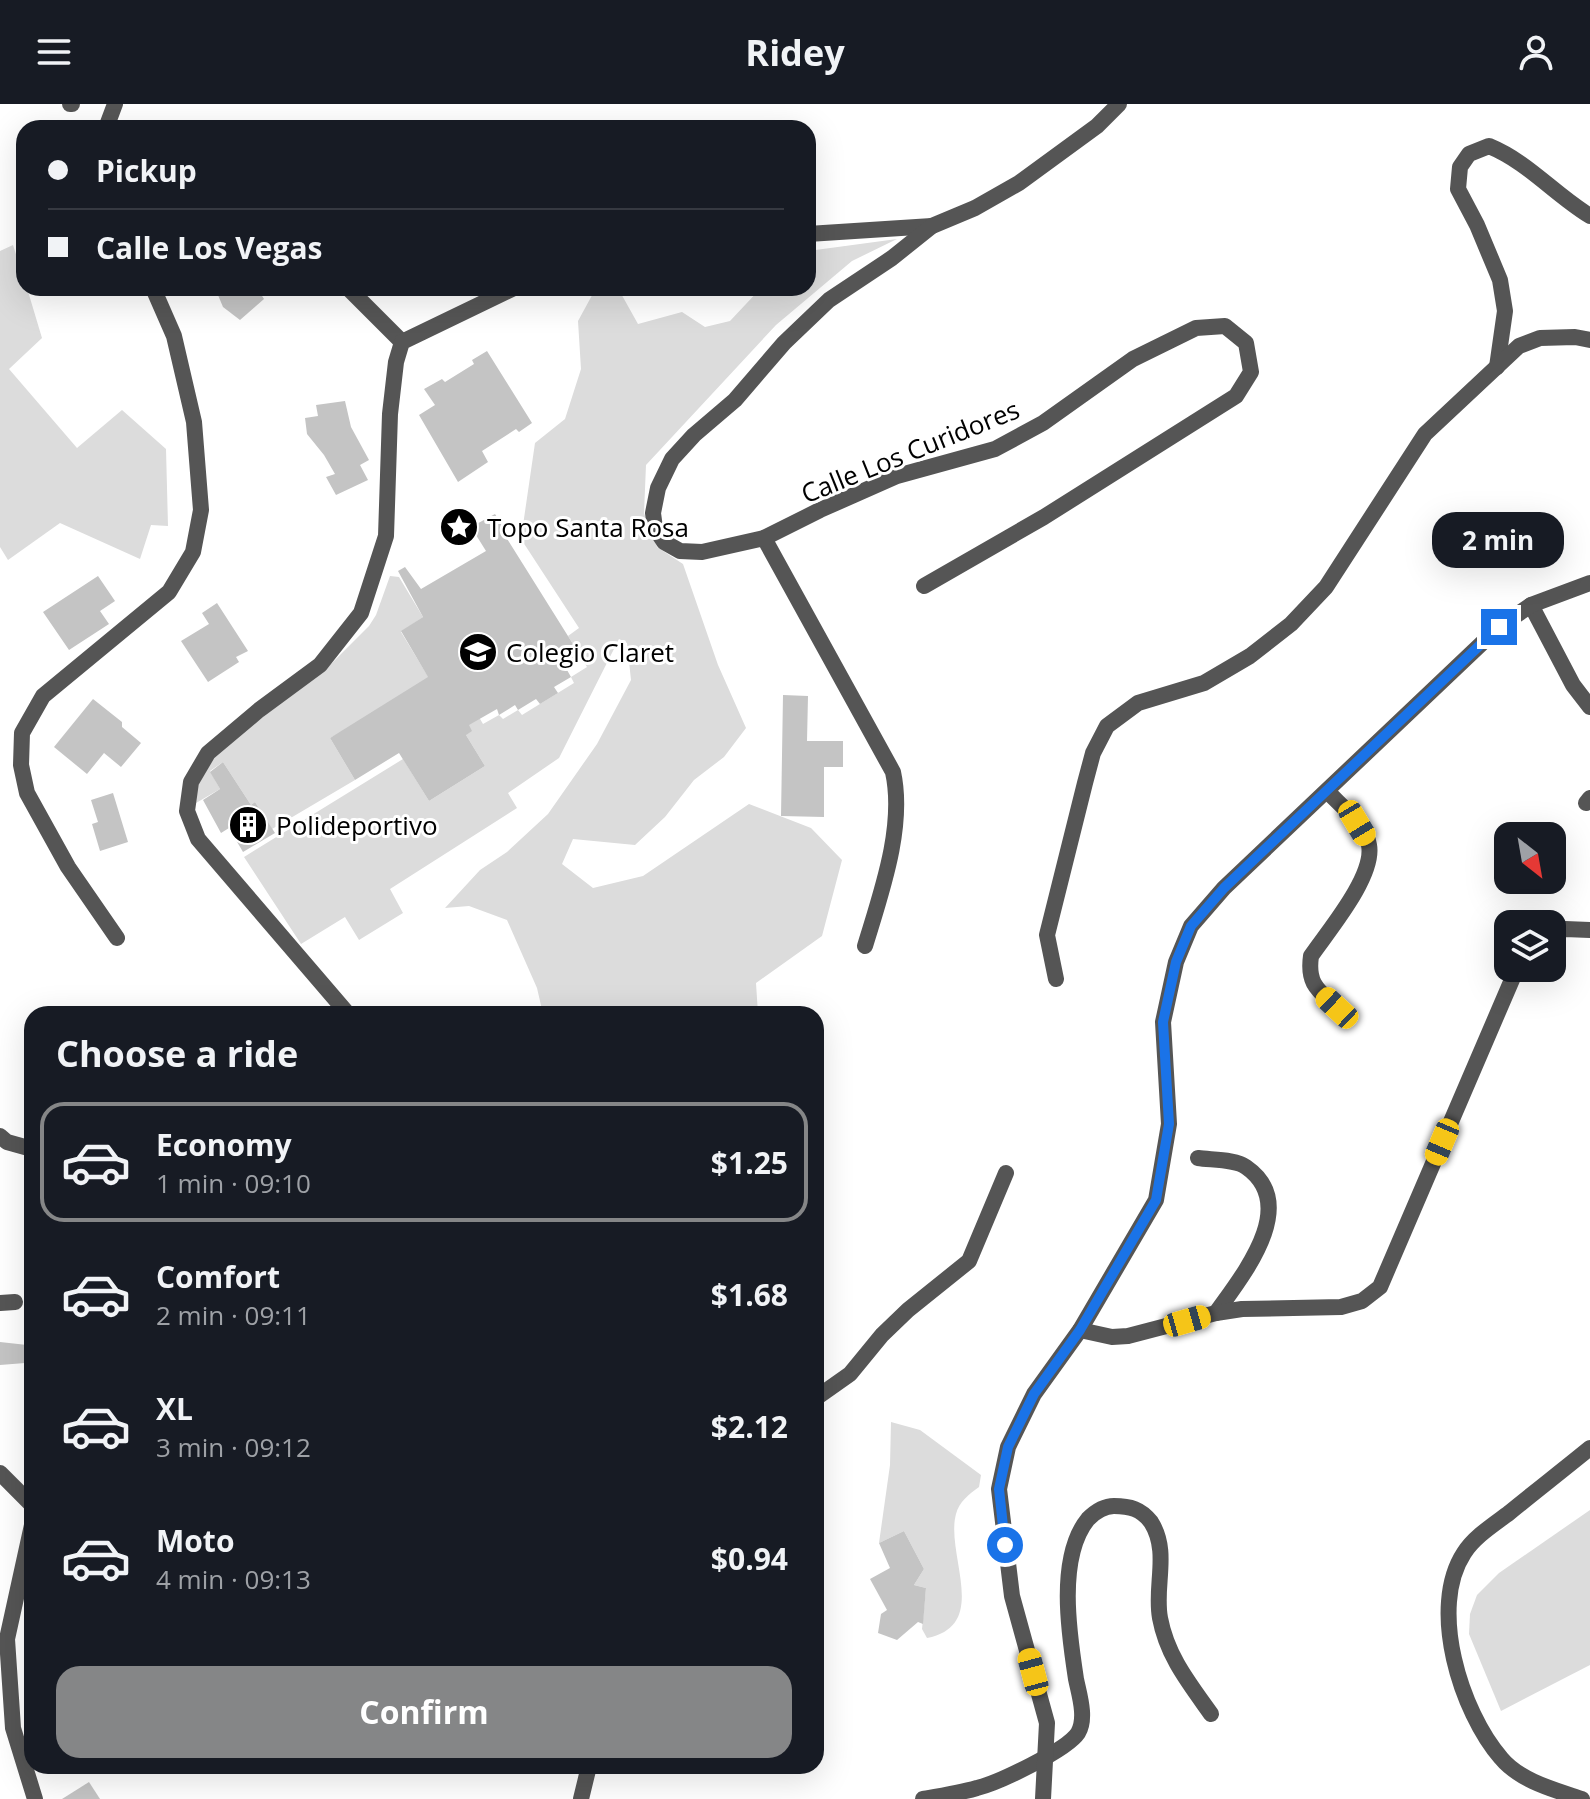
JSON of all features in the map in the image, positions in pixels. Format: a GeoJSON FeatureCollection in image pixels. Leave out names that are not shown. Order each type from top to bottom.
{"type":"FeatureCollection","features":[{"type":"Feature","properties":{"kind":"street","name":"Calle Los Curidores"},"geometry":{"type":"LineString","coordinates":[[924,586],[1044,517],[1236,396],[1251,372],[1246,343],[1225,326],[1196,328],[1133,359],[1043,423],[995,449],[897,476],[764,538],[702,552],[680,551],[664,542],[655,528],[653,513],[658,488],[672,459],[694,435],[735,400],[784,343],[829,300],[892,258],[932,226],[975,208],[1019,183],[1097,126],[1119,104]]}},
{"type":"Feature","properties":{"kind":"street"},"geometry":{"type":"LineString","coordinates":[[1497,367],[1505,311],[1500,280],[1458,189],[1460,167],[1469,154],[1489,146],[1529,168],[1563,198],[1590,216]]}},
{"type":"Feature","properties":{"kind":"street"},"geometry":{"type":"LineString","coordinates":[[816,233],[932,226]]}},
{"type":"Feature","properties":{"kind":"street"},"geometry":{"type":"LineString","coordinates":[[117,938],[68,867],[27,793],[21,765],[22,733],[43,696],[169,592],[193,552],[201,510],[194,422],[174,336],[156,296]]}},
{"type":"Feature","properties":{"kind":"street"},"geometry":{"type":"LineString","coordinates":[[356,296],[402,342]]}},
{"type":"Feature","properties":{"kind":"street"},"geometry":{"type":"LineString","coordinates":[[341,1006],[198,839],[187,811],[191,782],[208,753],[320,665],[361,613],[386,536],[390,414],[396,362],[402,342],[497,296]]}},
{"type":"Feature","properties":{"kind":"street"},"geometry":{"type":"LineString","coordinates":[[1056,979],[1047,935],[1093,753],[1107,726],[1138,703],[1204,683],[1250,656],[1291,624],[1326,587],[1425,434],[1519,346],[1540,338],[1590,340]]}},
{"type":"Feature","properties":{"kind":"street"},"geometry":{"type":"LineString","coordinates":[[764,538],[893,772],[896,802],[889,867],[865,946]]}},
{"type":"Feature","properties":{"kind":"street"},"geometry":{"type":"LineString","coordinates":[[1043,1799],[1047,1723],[1012,1596],[999,1489],[1008,1447],[1034,1394],[1080,1330],[1156,1200],[1169,1124],[1163,1022],[1176,962],[1191,926],[1224,888],[1499,627],[1531,605],[1590,583]]}},
{"type":"Feature","properties":{"kind":"street"},"geometry":{"type":"LineString","coordinates":[[1531,605],[1573,685],[1590,707]]}},
{"type":"Feature","properties":{"kind":"street"},"geometry":{"type":"LineString","coordinates":[[1327,791],[1357,823],[1369,844],[1365,875],[1311,956],[1309,970],[1314,987],[1337,1008]]}},
{"type":"Feature","properties":{"kind":"street"},"geometry":{"type":"LineString","coordinates":[[1566,929],[1590,930]]}},
{"type":"Feature","properties":{"kind":"street"},"geometry":{"type":"LineString","coordinates":[[1080,1330],[1112,1337],[1128,1336],[1242,1309],[1341,1307],[1362,1301],[1380,1287],[1511,982]]}},
{"type":"Feature","properties":{"kind":"street"},"geometry":{"type":"LineString","coordinates":[[0,1136],[7,1142],[24,1147]]}},
{"type":"Feature","properties":{"kind":"street"},"geometry":{"type":"LineString","coordinates":[[1198,1158],[1245,1165],[1264,1186],[1269,1213],[1257,1255],[1216,1313]]}},
{"type":"Feature","properties":{"kind":"street"},"geometry":{"type":"LineString","coordinates":[[824,1392],[850,1374],[882,1335],[908,1310],[969,1261],[1006,1173]]}},
{"type":"Feature","properties":{"kind":"street"},"geometry":{"type":"LineString","coordinates":[[1582,1799],[1537,1783],[1501,1759],[1479,1723],[1456,1674],[1448,1628],[1452,1575],[1465,1551],[1484,1532],[1590,1448]]}},
{"type":"Feature","properties":{"kind":"street"},"geometry":{"type":"LineString","coordinates":[[0,1473],[24,1497]]}},
{"type":"Feature","properties":{"kind":"street"},"geometry":{"type":"LineString","coordinates":[[923,1799],[981,1787],[1043,1759],[1078,1733],[1082,1716],[1070,1637],[1068,1576],[1079,1530],[1094,1513],[1109,1506],[1128,1506],[1142,1511],[1152,1525],[1159,1541],[1161,1558],[1159,1614],[1165,1638],[1176,1666],[1211,1714]]}},
{"type":"Feature","properties":{"kind":"street"},"geometry":{"type":"LineString","coordinates":[[24,1561],[7,1639],[13,1728],[24,1764]]}},
{"type":"Feature","properties":{"kind":"street"},"geometry":{"type":"LineString","coordinates":[[27,1774],[35,1799]]}},
{"type":"Feature","properties":{"kind":"street"},"geometry":{"type":"LineString","coordinates":[[581,1799],[587,1774]]}},
{"type":"Feature","properties":{"kind":"shaded area"},"geometry":{"type":"Polygon","coordinates":[[[897,239],[852,261],[816,291],[816,250],[897,239]]]}},
{"type":"Feature","properties":{"kind":"shaded area"},"geometry":{"type":"Polygon","coordinates":[[[13,245],[16,254],[16,296],[29,296],[42,338],[9,369],[77,448],[122,410],[166,449],[168,526],[151,525],[140,559],[60,523],[8,560],[0,547],[0,251],[13,245]]]}},
{"type":"Feature","properties":{"kind":"shaded area"},"geometry":{"type":"Polygon","coordinates":[[[592,296],[622,296],[638,324],[682,312],[705,327],[730,321],[753,296],[810,296],[776,325],[646,465],[644,513],[657,547],[683,564],[718,665],[746,728],[724,757],[694,780],[665,817],[635,845],[573,839],[562,864],[593,888],[643,876],[749,804],[811,828],[842,860],[822,936],[756,983],[757,1006],[541,1006],[537,988],[507,920],[469,906],[445,908],[480,870],[507,852],[548,814],[597,744],[631,680],[627,643],[619,639],[559,758],[508,793],[517,808],[390,889],[403,913],[359,940],[345,917],[301,944],[244,857],[403,759],[429,801],[485,766],[466,735],[466,718],[476,712],[483,724],[499,715],[503,719],[518,710],[522,715],[574,683],[571,677],[587,667],[568,636],[579,628],[521,539],[535,443],[565,419],[581,369],[578,321],[592,296]]]}},
{"type":"Feature","properties":{"kind":"shaded area"},"geometry":{"type":"Polygon","coordinates":[[[390,576],[399,577],[423,617],[401,632],[432,683],[330,738],[355,780],[272,829],[255,802],[251,805],[223,762],[210,771],[220,789],[196,803],[198,766],[330,665],[369,626],[390,576]]]}},
{"type":"Feature","properties":{"kind":"shaded area"},"geometry":{"type":"Polygon","coordinates":[[[891,1422],[920,1430],[981,1475],[979,1487],[962,1502],[956,1514],[954,1531],[961,1586],[957,1619],[946,1631],[927,1638],[922,1629],[926,1588],[914,1585],[924,1569],[904,1531],[879,1543],[890,1465],[891,1422]]]}},
{"type":"Feature","properties":{"kind":"shaded area"},"geometry":{"type":"Polygon","coordinates":[[[1590,1510],[1590,1665],[1501,1711],[1469,1634],[1470,1614],[1477,1595],[1499,1573],[1590,1510]]]}},
{"type":"Feature","properties":{"kind":"building"},"geometry":{"type":"Polygon","coordinates":[[[218,296],[262,296],[264,299],[240,320],[223,307],[218,296]]]}},
{"type":"Feature","properties":{"kind":"building"},"geometry":{"type":"Polygon","coordinates":[[[487,351],[532,423],[519,432],[516,429],[482,451],[488,462],[458,482],[419,415],[435,405],[424,389],[442,379],[445,382],[474,364],[472,360],[487,351]]]}},
{"type":"Feature","properties":{"kind":"building"},"geometry":{"type":"Polygon","coordinates":[[[345,401],[351,427],[369,460],[360,465],[368,480],[336,495],[326,477],[335,474],[307,434],[305,418],[318,416],[316,405],[345,401]]]}},
{"type":"Feature","properties":{"kind":"building"},"geometry":{"type":"Polygon","coordinates":[[[495,514],[509,536],[506,537],[583,660],[567,670],[571,677],[554,687],[558,693],[540,704],[536,699],[518,710],[515,705],[499,715],[497,709],[469,725],[472,731],[466,735],[485,766],[429,801],[399,753],[355,780],[330,738],[428,677],[401,631],[423,617],[398,571],[405,567],[421,589],[486,551],[471,527],[495,514]]]}},
{"type":"Feature","properties":{"kind":"building"},"geometry":{"type":"Polygon","coordinates":[[[98,576],[115,601],[100,611],[109,624],[69,650],[43,612],[98,576]]]}},
{"type":"Feature","properties":{"kind":"building"},"geometry":{"type":"Polygon","coordinates":[[[217,603],[248,651],[236,657],[239,662],[208,682],[181,641],[209,624],[202,613],[217,603]]]}},
{"type":"Feature","properties":{"kind":"building"},"geometry":{"type":"Polygon","coordinates":[[[783,695],[808,696],[807,741],[843,741],[843,767],[824,767],[824,817],[781,816],[783,695]]]}},
{"type":"Feature","properties":{"kind":"building"},"geometry":{"type":"Polygon","coordinates":[[[93,699],[122,722],[122,727],[141,743],[121,767],[104,753],[87,774],[54,747],[93,699]]]}},
{"type":"Feature","properties":{"kind":"building"},"geometry":{"type":"Polygon","coordinates":[[[223,762],[251,805],[255,802],[275,833],[243,852],[229,828],[221,833],[203,800],[220,789],[210,772],[223,762]]]}},
{"type":"Feature","properties":{"kind":"building"},"geometry":{"type":"Polygon","coordinates":[[[113,793],[128,842],[100,851],[92,824],[98,822],[91,800],[113,793]]]}},
{"type":"Feature","properties":{"kind":"building"},"geometry":{"type":"Polygon","coordinates":[[[0,1342],[24,1345],[24,1363],[0,1365],[0,1342]]]}},
{"type":"Feature","properties":{"kind":"building"},"geometry":{"type":"Polygon","coordinates":[[[904,1531],[924,1569],[914,1585],[926,1588],[923,1624],[918,1622],[897,1640],[878,1633],[881,1614],[887,1610],[870,1579],[890,1568],[879,1543],[904,1531]]]}},
{"type":"Feature","properties":{"kind":"building"},"geometry":{"type":"Polygon","coordinates":[[[89,1782],[100,1799],[62,1799],[89,1782]]]}},
{"type":"Feature","properties":{"kind":"place","name":"Topo Santa Rosa"},"geometry":{"type":"Point","coordinates":[459,527]}},
{"type":"Feature","properties":{"kind":"place","name":"Colegio Claret"},"geometry":{"type":"Point","coordinates":[478,652]}},
{"type":"Feature","properties":{"kind":"place","name":"Polideportivo"},"geometry":{"type":"Point","coordinates":[248,825]}},
{"type":"Feature","properties":{"kind":"route"},"geometry":{"type":"LineString","coordinates":[[1005,1545],[999,1489],[1008,1447],[1034,1394],[1080,1330],[1156,1200],[1169,1124],[1163,1022],[1176,962],[1191,926],[1224,888],[1499,627]]}}]}
